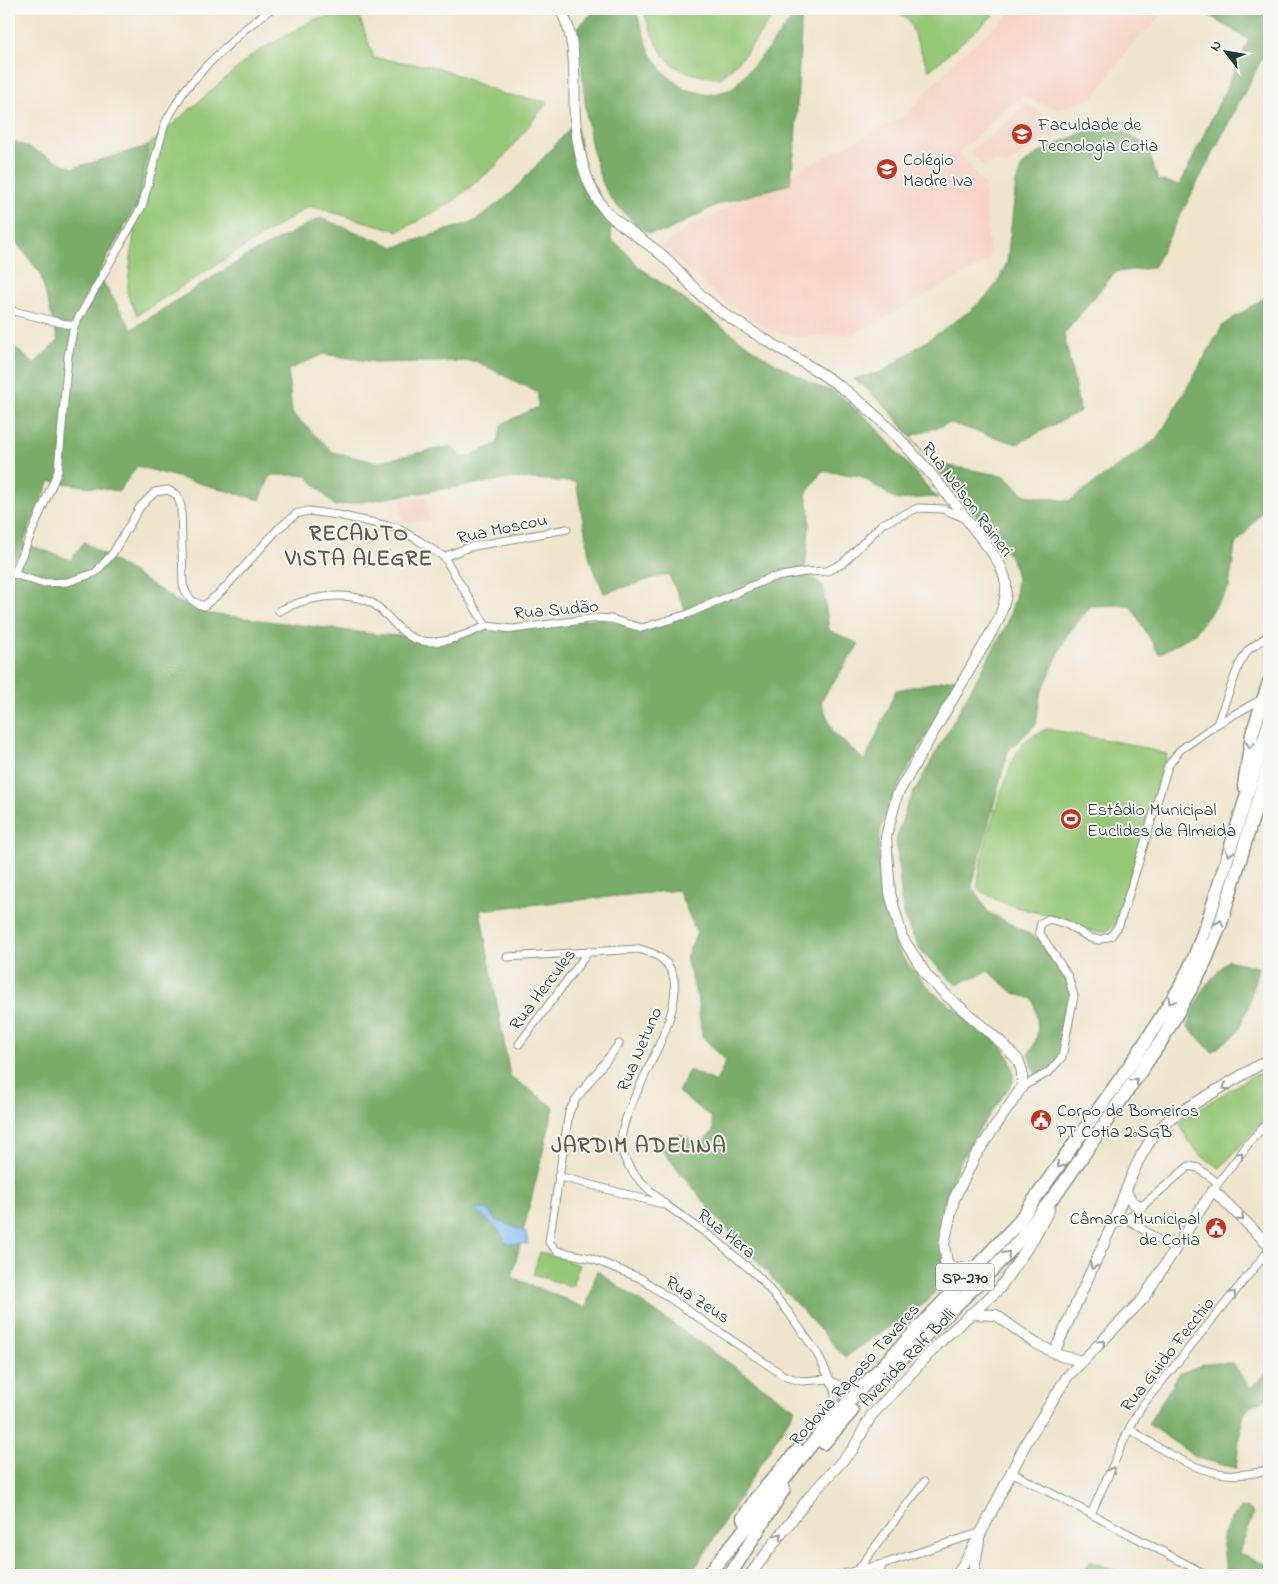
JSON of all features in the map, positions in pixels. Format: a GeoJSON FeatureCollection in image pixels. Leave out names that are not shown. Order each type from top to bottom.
{"type":"FeatureCollection","features":[{"type":"Feature","properties":{"kind":"highway"},"geometry":{"type":"LineString","coordinates":[[1240,820],[1252,734],[1269,682]]}},
{"type":"Feature","properties":{"kind":"highway","name":"Rodovia Raposo Tavares"},"geometry":{"type":"LineString","coordinates":[[711,1575],[833,1418],[1017,1224],[1137,1056],[1180,987],[1209,917],[1269,723]]}},
{"type":"Feature","properties":{"kind":"highway","name":"Rodovia Raposo Tavares"},"geometry":{"type":"LineString","coordinates":[[711,1575],[865,1396],[993,1269],[1064,1183],[1162,1040],[1202,969],[1220,926],[1269,764]]}},
{"type":"Feature","properties":{"kind":"highway"},"geometry":{"type":"LineString","coordinates":[[730,1575],[784,1489]]}},
{"type":"Feature","properties":{"kind":"main road","name":"Rua Nelson Raineri"},"geometry":{"type":"LineString","coordinates":[[560,9],[569,26],[576,122],[585,171],[602,205],[612,217],[662,255],[703,297],[740,324],[813,368],[882,420],[916,455],[966,518],[1001,569],[1006,584],[1005,601],[999,619],[897,796],[886,837],[887,871],[896,919],[902,937],[927,976],[1018,1060],[1022,1071],[1022,1086]]}},
{"type":"Feature","properties":{"kind":"main road"},"geometry":{"type":"LineString","coordinates":[[1067,1377],[1057,1355],[1144,1149],[1158,1129],[1172,1117],[1269,1059]]}},
{"type":"Feature","properties":{"kind":"main road"},"geometry":{"type":"LineString","coordinates":[[948,1296],[950,1282],[945,1262],[944,1244],[946,1227],[954,1199],[974,1158],[1022,1086]]}},
{"type":"Feature","properties":{"kind":"main road","name":"Avenida Ralf Bolli"},"geometry":{"type":"LineString","coordinates":[[750,1575],[810,1496],[852,1449],[871,1416],[910,1372],[970,1314],[993,1295],[1018,1263],[1064,1183]]}},
{"type":"Feature","properties":{"kind":"main road"},"geometry":{"type":"LineString","coordinates":[[957,1575],[981,1534],[1027,1441],[1067,1377],[1143,1299],[1215,1187],[1269,1245]]}},
{"type":"Feature","properties":{"kind":"main road"},"geometry":{"type":"LineString","coordinates":[[1126,1192],[1133,1203],[1142,1206]]}},
{"type":"Feature","properties":{"kind":"main road"},"geometry":{"type":"LineString","coordinates":[[945,1262],[955,1269],[976,1266]]}},
{"type":"Feature","properties":{"kind":"main road"},"geometry":{"type":"LineString","coordinates":[[993,1295],[996,1315]]}},
{"type":"Feature","properties":{"kind":"main road"},"geometry":{"type":"LineString","coordinates":[[970,1314],[996,1315],[1016,1331],[1057,1355],[1082,1361]]}},
{"type":"Feature","properties":{"kind":"main road"},"geometry":{"type":"LineString","coordinates":[[974,1575],[981,1534]]}},
{"type":"Feature","properties":{"kind":"street"},"geometry":{"type":"LineString","coordinates":[[271,9],[213,58],[176,103],[161,135],[142,206],[74,326],[68,356],[58,472],[11,574],[42,583],[67,582],[96,572],[112,553],[140,507],[156,492],[168,490],[177,495],[181,506],[183,585],[187,597],[196,604],[204,606],[223,590],[278,530],[296,514],[308,511],[397,528],[444,557],[486,626],[457,639],[426,642],[409,636],[372,603],[356,598],[308,598],[279,611]]}},
{"type":"Feature","properties":{"kind":"street"},"geometry":{"type":"LineString","coordinates":[[9,310],[74,326]]}},
{"type":"Feature","properties":{"kind":"street","name":"Rua Sudão"},"geometry":{"type":"LineString","coordinates":[[486,626],[513,629],[597,618],[611,619],[642,628],[688,614],[770,578],[805,572],[827,571],[843,564],[882,524],[918,508],[943,509],[966,518]]}},
{"type":"Feature","properties":{"kind":"street","name":"Rua Moscou"},"geometry":{"type":"LineString","coordinates":[[444,557],[469,547],[567,529]]}},
{"type":"Feature","properties":{"kind":"street"},"geometry":{"type":"LineString","coordinates":[[1217,724],[1248,650],[1269,635]]}},
{"type":"Feature","properties":{"kind":"street"},"geometry":{"type":"LineString","coordinates":[[1022,1086],[1049,1072],[1062,1057],[1074,996],[1068,976],[1039,932],[1041,924],[1049,919],[1066,924],[1090,938],[1099,940],[1111,936],[1119,925],[1168,766],[1180,750],[1217,724],[1262,699]]}},
{"type":"Feature","properties":{"kind":"street"},"geometry":{"type":"LineString","coordinates":[[1268,846],[1269,824]]}},
{"type":"Feature","properties":{"kind":"street","name":"Rua Netuno"},"geometry":{"type":"LineString","coordinates":[[507,957],[639,949],[654,952],[668,962],[675,979],[675,1000],[667,1025],[625,1118],[621,1143],[628,1166],[666,1205]]}},
{"type":"Feature","properties":{"kind":"street","name":"Rua Hercules"},"geometry":{"type":"LineString","coordinates":[[519,1044],[589,951]]}},
{"type":"Feature","properties":{"kind":"street"},"geometry":{"type":"LineString","coordinates":[[558,1176],[569,1112],[576,1099],[619,1044]]}},
{"type":"Feature","properties":{"kind":"street"},"geometry":{"type":"LineString","coordinates":[[1112,1226],[1127,1218],[1189,1166],[1198,1168],[1215,1187],[1252,1139],[1269,1122]]}},
{"type":"Feature","properties":{"kind":"street","name":"Rua Hera"},"geometry":{"type":"LineString","coordinates":[[558,1176],[666,1205],[717,1241],[759,1277],[789,1313],[817,1353],[835,1390],[837,1401],[833,1418]]}},
{"type":"Feature","properties":{"kind":"street","name":"Rua Zeus"},"geometry":{"type":"LineString","coordinates":[[558,1176],[549,1242],[557,1251],[590,1258],[640,1278],[786,1377],[802,1381],[829,1380]]}},
{"type":"Feature","properties":{"kind":"street"},"geometry":{"type":"LineString","coordinates":[[1127,1218],[1174,1250]]}},
{"type":"Feature","properties":{"kind":"street","name":"Rua Guido Fecchio"},"geometry":{"type":"LineString","coordinates":[[1092,1514],[1129,1429],[1141,1407],[1269,1250]]}},
{"type":"Feature","properties":{"kind":"street"},"geometry":{"type":"LineString","coordinates":[[829,1380],[839,1386],[849,1388],[863,1386]]}},
{"type":"Feature","properties":{"kind":"street"},"geometry":{"type":"LineString","coordinates":[[1129,1429],[1194,1468],[1241,1474],[1257,1474],[1269,1469]]}},
{"type":"Feature","properties":{"kind":"street"},"geometry":{"type":"LineString","coordinates":[[1011,1472],[1207,1575]]}},
{"type":"Feature","properties":{"kind":"street"},"geometry":{"type":"LineString","coordinates":[[858,1571],[924,1482]]}},
{"type":"Feature","properties":{"kind":"street"},"geometry":{"type":"LineString","coordinates":[[839,1575],[883,1564],[981,1534]]}},
{"type":"Feature","properties":{"kind":"street"},"geometry":{"type":"LineString","coordinates":[[878,1575],[883,1564]]}},
{"type":"Feature","properties":{"kind":"shaded area","name":"Colégio Madre Iva"},"geometry":{"type":"Polygon","coordinates":[[[1016,9],[1156,9],[1161,16],[1129,48],[1094,97],[1058,109],[1023,97],[1019,100],[1037,109],[1057,129],[1008,165],[993,161],[985,168],[970,152],[984,139],[986,141],[1022,108],[1018,101],[1004,110],[959,153],[984,184],[990,260],[855,334],[798,337],[766,329],[724,301],[661,247],[686,229],[907,114],[956,59],[1016,9]]]}},
{"type":"Feature","properties":{"kind":"shaded area"},"geometry":{"type":"Polygon","coordinates":[[[426,497],[429,520],[403,523],[400,500],[426,497]]]}},
{"type":"Feature","properties":{"kind":"green space"},"geometry":{"type":"Polygon","coordinates":[[[596,9],[635,9],[649,50],[663,72],[684,89],[709,95],[732,89],[768,49],[799,9],[802,9],[795,146],[790,184],[718,204],[665,232],[648,233],[626,214],[615,204],[607,192],[599,174],[589,134],[578,27],[596,9]]]}},
{"type":"Feature","properties":{"kind":"green space"},"geometry":{"type":"Polygon","coordinates":[[[643,9],[779,9],[740,60],[721,78],[688,72],[668,60],[655,39],[643,9]]]}},
{"type":"Feature","properties":{"kind":"green space"},"geometry":{"type":"Polygon","coordinates":[[[891,9],[1000,9],[929,71],[908,19],[891,9]]]}},
{"type":"Feature","properties":{"kind":"green space"},"geometry":{"type":"Polygon","coordinates":[[[1199,9],[1269,9],[1269,45],[1153,268],[1115,272],[1064,334],[1080,411],[1017,444],[950,423],[911,436],[933,463],[1005,476],[1025,495],[1069,501],[1158,438],[1223,325],[1269,295],[1269,502],[1235,546],[1229,588],[1194,634],[1159,654],[1130,605],[1091,606],[1067,635],[1040,695],[1036,724],[1008,751],[972,886],[988,912],[1042,941],[1067,977],[1072,996],[1061,1057],[1048,1072],[1036,1075],[1028,1055],[1035,1041],[1038,1028],[1033,999],[1014,993],[988,971],[956,985],[920,950],[903,916],[896,840],[907,805],[1007,624],[1015,598],[1017,578],[1012,559],[886,407],[866,388],[853,379],[882,372],[970,311],[988,295],[1000,278],[1007,262],[1016,183],[1022,166],[1037,154],[1107,122],[1147,146],[1158,180],[1180,185],[1249,40],[1199,9]]]}},
{"type":"Feature","properties":{"kind":"green space"},"geometry":{"type":"Polygon","coordinates":[[[357,10],[374,58],[437,67],[503,94],[548,102],[498,164],[451,203],[399,231],[309,206],[137,315],[127,293],[137,205],[148,146],[252,55],[313,20],[357,10]]]}},
{"type":"Feature","properties":{"kind":"green space"},"geometry":{"type":"Polygon","coordinates":[[[576,122],[585,171],[612,217],[611,240],[622,248],[639,267],[763,356],[815,385],[837,393],[870,421],[938,499],[933,497],[897,500],[860,476],[822,471],[806,494],[810,514],[805,572],[823,586],[829,630],[859,644],[821,701],[833,732],[865,761],[896,690],[957,678],[888,809],[882,825],[879,847],[880,881],[883,899],[892,933],[904,959],[934,993],[986,1030],[1006,1053],[1012,1066],[1013,1082],[981,1127],[961,1160],[948,1194],[943,1229],[945,1281],[925,1303],[845,1357],[718,1219],[658,1145],[680,1134],[701,1144],[714,1130],[711,1117],[678,1092],[689,1070],[716,1082],[726,1061],[702,1036],[697,997],[686,958],[697,933],[678,890],[480,910],[510,1076],[554,1107],[512,1277],[586,1308],[597,1271],[795,1409],[691,1575],[9,1575],[9,342],[34,364],[58,341],[40,273],[9,233],[9,136],[12,140],[73,168],[148,146],[137,205],[98,274],[132,329],[243,258],[320,218],[395,247],[475,221],[510,194],[576,122]],[[324,354],[288,370],[292,413],[333,452],[376,462],[452,446],[462,459],[497,444],[502,424],[538,407],[538,393],[476,361],[380,363],[324,354]],[[137,466],[119,491],[50,481],[23,543],[71,560],[84,542],[177,601],[204,613],[382,635],[409,636],[426,642],[457,639],[486,626],[513,629],[597,618],[642,628],[686,611],[668,574],[604,593],[590,560],[576,482],[515,478],[335,506],[306,475],[271,475],[260,500],[137,466]]]}},
{"type":"Feature","properties":{"kind":"green space","name":"Estádio Municipal Euclides de Almeida"},"geometry":{"type":"Polygon","coordinates":[[[1047,729],[1124,743],[1167,754],[1116,924],[1105,932],[1094,931],[1066,920],[1010,905],[978,889],[987,838],[1008,773],[1021,746],[1033,736],[1047,729]]]}},
{"type":"Feature","properties":{"kind":"green space"},"geometry":{"type":"Polygon","coordinates":[[[1228,960],[1258,967],[1248,1007],[1237,1033],[1212,1052],[1187,1026],[1203,989],[1228,960]]]}},
{"type":"Feature","properties":{"kind":"green space"},"geometry":{"type":"Polygon","coordinates":[[[1266,1072],[1269,1078],[1269,1115],[1220,1168],[1199,1154],[1190,1144],[1179,1121],[1252,1076],[1266,1072]]]}},
{"type":"Feature","properties":{"kind":"green space"},"geometry":{"type":"Polygon","coordinates":[[[540,1252],[579,1265],[572,1287],[533,1274],[540,1252]]]}},
{"type":"Feature","properties":{"kind":"green space"},"geometry":{"type":"Polygon","coordinates":[[[1206,1363],[1233,1363],[1250,1388],[1269,1371],[1269,1397],[1250,1407],[1242,1421],[1236,1468],[1197,1458],[1148,1424],[1179,1374],[1206,1363]]]}},
{"type":"Feature","properties":{"kind":"green space"},"geometry":{"type":"Polygon","coordinates":[[[1240,1507],[1249,1508],[1253,1514],[1239,1553],[1268,1565],[1269,1575],[1226,1575],[1222,1535],[1240,1507]]]}},
{"type":"Feature","properties":{"kind":"green space"},"geometry":{"type":"Polygon","coordinates":[[[1090,1561],[1126,1575],[1083,1575],[1090,1561]]]}},
{"type":"Feature","properties":{"kind":"water"},"geometry":{"type":"Polygon","coordinates":[[[473,1208],[488,1210],[496,1220],[526,1232],[528,1244],[507,1244],[497,1228],[473,1208]]]}},
{"type":"Feature","properties":{"kind":"place","name":"Faculdade de Tecnologia Cotia"},"geometry":{"type":"Point","coordinates":[1022,134]}},
{"type":"Feature","properties":{"kind":"place","name":"Colégio Madre Iva"},"geometry":{"type":"Point","coordinates":[887,169]}},
{"type":"Feature","properties":{"kind":"place","name":"Estádio Municipal Euclides de Almeida"},"geometry":{"type":"Point","coordinates":[1071,819]}},
{"type":"Feature","properties":{"kind":"place","name":"Corpo de Bomeiros PT Cotia 2ºSGB"},"geometry":{"type":"Point","coordinates":[1041,1120]}},
{"type":"Feature","properties":{"kind":"place","name":"Câmara Municipal de Cotia"},"geometry":{"type":"Point","coordinates":[1216,1228]}},
{"type":"Feature","properties":{"kind":"district","name":"RECANTO VISTA ALEGRE"},"geometry":{"type":"Point","coordinates":[359,544]}},
{"type":"Feature","properties":{"kind":"district","name":"JARDIM ADELINA"},"geometry":{"type":"Point","coordinates":[639,1144]}}]}
